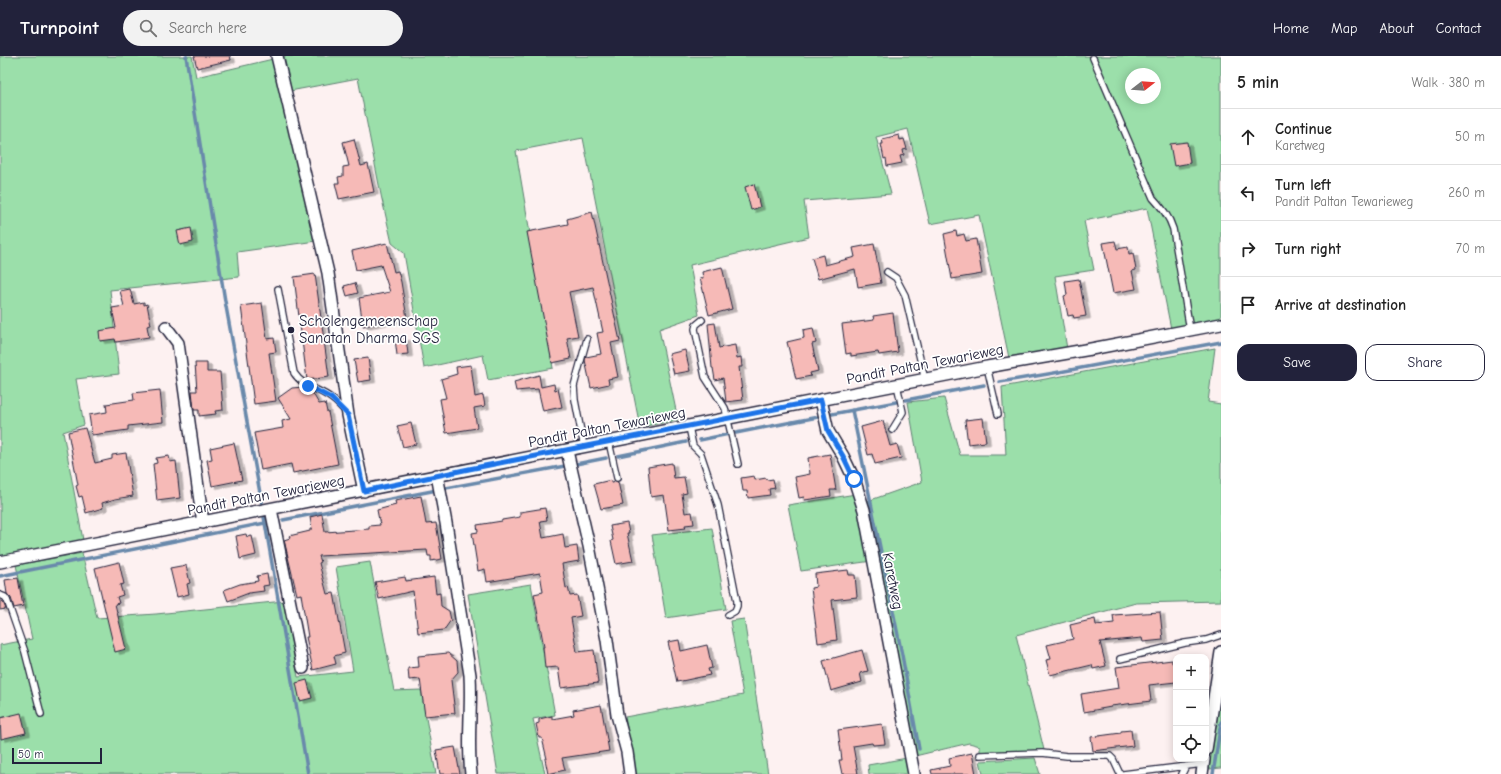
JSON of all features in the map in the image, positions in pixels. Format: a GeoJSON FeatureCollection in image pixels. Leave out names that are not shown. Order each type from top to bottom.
{"type":"FeatureCollection","features":[{"type":"Feature","properties":{"kind":"street"},"geometry":{"type":"LineString","coordinates":[[277,56],[328,274],[348,415],[364,491]]}},
{"type":"Feature","properties":{"kind":"street","name":"Pandit Paltan Tewarieweg"},"geometry":{"type":"LineString","coordinates":[[0,562],[986,367],[1221,324]]}},
{"type":"Feature","properties":{"kind":"street"},"geometry":{"type":"LineString","coordinates":[[166,327],[178,343],[203,523]]}},
{"type":"Feature","properties":{"kind":"street","name":"Karetweg"},"geometry":{"type":"LineString","coordinates":[[821,400],[828,431],[843,456],[854,479],[864,510],[914,774]]}},
{"type":"Feature","properties":{"kind":"street"},"geometry":{"type":"LineString","coordinates":[[567,451],[581,505],[591,553],[607,640],[617,715],[627,752],[630,774]]}},
{"type":"Feature","properties":{"kind":"street"},"geometry":{"type":"LineString","coordinates":[[437,475],[470,675],[471,694],[469,758],[471,774]]}},
{"type":"Feature","properties":{"kind":"street"},"geometry":{"type":"LineString","coordinates":[[271,509],[303,668]]}},
{"type":"Feature","properties":{"kind":"street"},"geometry":{"type":"LineString","coordinates":[[1209,730],[1221,652]]}},
{"type":"Feature","properties":{"kind":"lane"},"geometry":{"type":"LineString","coordinates":[[1093,58],[1152,198],[1161,206],[1169,218],[1173,229],[1190,330]]}},
{"type":"Feature","properties":{"kind":"lane"},"geometry":{"type":"LineString","coordinates":[[887,272],[896,278],[905,295],[925,380]]}},
{"type":"Feature","properties":{"kind":"lane"},"geometry":{"type":"LineString","coordinates":[[278,288],[294,373],[298,380],[331,398],[348,415]]}},
{"type":"Feature","properties":{"kind":"lane"},"geometry":{"type":"LineString","coordinates":[[702,320],[696,325],[695,329],[705,377],[725,408],[738,464]]}},
{"type":"Feature","properties":{"kind":"lane"},"geometry":{"type":"LineString","coordinates":[[584,447],[575,400],[574,386],[587,339]]}},
{"type":"Feature","properties":{"kind":"lane"},"geometry":{"type":"LineString","coordinates":[[986,367],[998,414]]}},
{"type":"Feature","properties":{"kind":"lane"},"geometry":{"type":"LineString","coordinates":[[892,430],[903,412],[897,385]]}},
{"type":"Feature","properties":{"kind":"lane"},"geometry":{"type":"LineString","coordinates":[[688,427],[693,446],[701,454],[718,505],[737,601],[735,612],[728,615]]}},
{"type":"Feature","properties":{"kind":"lane"},"geometry":{"type":"LineString","coordinates":[[609,442],[616,478]]}},
{"type":"Feature","properties":{"kind":"lane"},"geometry":{"type":"LineString","coordinates":[[0,595],[7,600],[22,644],[41,714]]}},
{"type":"Feature","properties":{"kind":"lane"},"geometry":{"type":"LineString","coordinates":[[1120,659],[1185,643],[1206,640],[1221,635]]}},
{"type":"Feature","properties":{"kind":"lane"},"geometry":{"type":"LineString","coordinates":[[980,755],[1042,753],[1067,756],[1110,756],[1122,774],[1186,766],[1203,766]]}},
{"type":"Feature","properties":{"kind":"lane"},"geometry":{"type":"LineString","coordinates":[[1182,774],[1186,766]]}},
{"type":"Feature","properties":{"kind":"green space"},"geometry":{"type":"Polygon","coordinates":[[[0,56],[192,56],[196,77],[273,59],[316,241],[237,252],[239,277],[110,290],[119,374],[76,379],[84,425],[63,432],[83,540],[0,557],[0,56]]]}},
{"type":"Feature","properties":{"kind":"green space"},"geometry":{"type":"Polygon","coordinates":[[[281,56],[1221,56],[1221,320],[1171,329],[1147,208],[1084,221],[1094,270],[1055,276],[1067,349],[1009,358],[979,215],[930,224],[908,129],[876,137],[891,194],[804,201],[809,237],[690,265],[699,315],[659,329],[678,420],[640,427],[583,138],[516,151],[553,368],[488,380],[483,355],[424,368],[404,253],[392,243],[358,78],[290,91],[281,56]]]}},
{"type":"Feature","properties":{"kind":"green space"},"geometry":{"type":"Polygon","coordinates":[[[1215,348],[1208,402],[1221,404],[1221,601],[1136,603],[1016,635],[1044,750],[980,752],[980,746],[969,743],[915,756],[865,502],[922,482],[908,402],[944,398],[960,455],[1006,455],[1002,387],[1215,348]]]}},
{"type":"Feature","properties":{"kind":"green space"},"geometry":{"type":"Polygon","coordinates":[[[856,494],[872,561],[801,571],[788,505],[856,494]]]}},
{"type":"Feature","properties":{"kind":"green space"},"geometry":{"type":"Polygon","coordinates":[[[712,528],[726,609],[666,618],[652,535],[712,528]]]}},
{"type":"Feature","properties":{"kind":"green space"},"geometry":{"type":"Polygon","coordinates":[[[82,553],[97,618],[156,614],[284,601],[298,677],[353,671],[336,567],[370,562],[394,691],[421,690],[436,774],[0,774],[0,645],[32,639],[16,565],[82,553]]]}},
{"type":"Feature","properties":{"kind":"green space"},"geometry":{"type":"Polygon","coordinates":[[[531,584],[555,715],[533,719],[545,774],[498,774],[468,594],[531,584]]]}},
{"type":"Feature","properties":{"kind":"green space"},"geometry":{"type":"Polygon","coordinates":[[[744,619],[768,774],[636,774],[625,717],[743,695],[730,621],[744,619]]]}},
{"type":"Feature","properties":{"kind":"green space"},"geometry":{"type":"Polygon","coordinates":[[[1221,694],[1221,768],[1209,769],[1221,694]]]}},
{"type":"Feature","properties":{"kind":"green space"},"geometry":{"type":"Polygon","coordinates":[[[907,758],[911,774],[869,774],[868,765],[907,758]]]}},
{"type":"Feature","properties":{"kind":"green space"},"geometry":{"type":"Polygon","coordinates":[[[1035,758],[1040,774],[983,774],[980,761],[1035,758]]]}},
{"type":"Feature","properties":{"kind":"building"},"geometry":{"type":"Polygon","coordinates":[[[194,56],[230,56],[231,60],[197,68],[194,56]]]}},
{"type":"Feature","properties":{"kind":"building"},"geometry":{"type":"Polygon","coordinates":[[[899,135],[900,140],[904,139],[907,149],[903,150],[904,155],[900,156],[902,163],[887,166],[881,144],[883,144],[882,139],[899,135]]]}},
{"type":"Feature","properties":{"kind":"building"},"geometry":{"type":"Polygon","coordinates":[[[354,139],[361,166],[368,164],[374,192],[339,199],[335,183],[339,183],[338,177],[343,176],[343,167],[349,166],[343,142],[354,139]]]}},
{"type":"Feature","properties":{"kind":"building"},"geometry":{"type":"Polygon","coordinates":[[[1187,142],[1190,163],[1174,166],[1170,144],[1187,142]]]}},
{"type":"Feature","properties":{"kind":"building"},"geometry":{"type":"Polygon","coordinates":[[[754,184],[760,207],[751,210],[745,187],[754,184]]]}},
{"type":"Feature","properties":{"kind":"building"},"geometry":{"type":"Polygon","coordinates":[[[592,212],[620,341],[611,343],[618,377],[608,379],[609,384],[591,388],[585,360],[586,357],[601,354],[597,333],[603,332],[593,287],[569,292],[578,336],[567,338],[571,359],[552,363],[527,232],[568,224],[567,219],[592,212]]]}},
{"type":"Feature","properties":{"kind":"building"},"geometry":{"type":"Polygon","coordinates":[[[191,228],[193,242],[180,245],[177,231],[191,228]]]}},
{"type":"Feature","properties":{"kind":"building"},"geometry":{"type":"Polygon","coordinates":[[[956,231],[957,236],[964,234],[966,241],[976,239],[982,274],[952,279],[944,234],[956,231]]]}},
{"type":"Feature","properties":{"kind":"building"},"geometry":{"type":"Polygon","coordinates":[[[1115,241],[1117,249],[1128,247],[1129,254],[1133,253],[1136,270],[1132,271],[1136,289],[1113,293],[1103,243],[1115,241]]]}},
{"type":"Feature","properties":{"kind":"building"},"geometry":{"type":"Polygon","coordinates":[[[387,243],[394,272],[398,271],[401,282],[407,318],[363,326],[359,298],[390,292],[381,265],[356,270],[352,251],[387,243]]]}},
{"type":"Feature","properties":{"kind":"building"},"geometry":{"type":"Polygon","coordinates":[[[874,244],[881,283],[858,287],[855,269],[818,279],[812,258],[823,255],[825,265],[855,257],[853,248],[874,244]]]}},
{"type":"Feature","properties":{"kind":"building"},"geometry":{"type":"Polygon","coordinates":[[[722,267],[732,309],[709,315],[700,278],[703,278],[702,272],[722,267]]]}},
{"type":"Feature","properties":{"kind":"building"},"geometry":{"type":"Polygon","coordinates":[[[315,274],[329,377],[307,380],[294,277],[315,274]]]}},
{"type":"Feature","properties":{"kind":"building"},"geometry":{"type":"Polygon","coordinates":[[[1079,279],[1086,316],[1074,318],[1073,315],[1068,316],[1064,296],[1067,295],[1065,281],[1079,279]]]}},
{"type":"Feature","properties":{"kind":"building"},"geometry":{"type":"Polygon","coordinates":[[[355,283],[358,293],[347,296],[344,286],[355,283]]]}},
{"type":"Feature","properties":{"kind":"building"},"geometry":{"type":"Polygon","coordinates":[[[130,289],[134,304],[144,302],[144,305],[147,304],[151,325],[147,326],[149,337],[116,342],[115,339],[100,341],[99,331],[116,328],[112,308],[124,306],[120,291],[130,289]]]}},
{"type":"Feature","properties":{"kind":"building"},"geometry":{"type":"Polygon","coordinates":[[[262,303],[267,339],[274,338],[276,352],[269,353],[276,401],[254,404],[241,306],[262,303]]]}},
{"type":"Feature","properties":{"kind":"building"},"geometry":{"type":"Polygon","coordinates":[[[893,313],[898,352],[879,355],[878,352],[851,356],[851,353],[846,354],[842,324],[874,320],[873,316],[893,313]]]}},
{"type":"Feature","properties":{"kind":"building"},"geometry":{"type":"Polygon","coordinates":[[[715,323],[719,348],[735,345],[737,358],[741,357],[742,367],[739,367],[743,400],[726,402],[723,378],[715,380],[712,368],[708,324],[715,323]]]}},
{"type":"Feature","properties":{"kind":"building"},"geometry":{"type":"Polygon","coordinates":[[[813,328],[816,343],[812,344],[818,371],[810,373],[811,376],[796,379],[787,342],[804,338],[803,330],[813,328]]]}},
{"type":"Feature","properties":{"kind":"building"},"geometry":{"type":"Polygon","coordinates":[[[406,338],[408,354],[397,355],[395,339],[406,338]]]}},
{"type":"Feature","properties":{"kind":"building"},"geometry":{"type":"Polygon","coordinates":[[[685,350],[690,371],[674,374],[669,354],[685,350]]]}},
{"type":"Feature","properties":{"kind":"building"},"geometry":{"type":"Polygon","coordinates":[[[368,358],[371,380],[358,382],[354,360],[368,358]]]}},
{"type":"Feature","properties":{"kind":"building"},"geometry":{"type":"Polygon","coordinates":[[[195,363],[207,363],[207,372],[220,372],[223,410],[215,411],[216,414],[199,416],[199,410],[194,410],[192,391],[197,391],[195,363]]]}},
{"type":"Feature","properties":{"kind":"building"},"geometry":{"type":"Polygon","coordinates":[[[471,365],[475,397],[483,395],[485,406],[474,408],[477,428],[446,433],[440,399],[446,398],[441,379],[457,374],[456,367],[471,365]]]}},
{"type":"Feature","properties":{"kind":"building"},"geometry":{"type":"Polygon","coordinates":[[[539,375],[541,387],[554,384],[555,390],[558,389],[562,407],[543,411],[538,389],[516,391],[514,382],[539,375]]]}},
{"type":"Feature","properties":{"kind":"building"},"geometry":{"type":"Polygon","coordinates":[[[303,387],[312,392],[319,404],[325,403],[338,464],[293,473],[291,464],[261,470],[254,433],[283,428],[282,421],[291,419],[278,398],[292,388],[303,387]]]}},
{"type":"Feature","properties":{"kind":"building"},"geometry":{"type":"Polygon","coordinates":[[[160,390],[163,422],[128,426],[128,430],[92,435],[89,415],[107,412],[106,404],[134,400],[133,393],[160,390]]]}},
{"type":"Feature","properties":{"kind":"building"},"geometry":{"type":"Polygon","coordinates":[[[983,418],[986,442],[968,444],[965,420],[983,418]]]}},
{"type":"Feature","properties":{"kind":"building"},"geometry":{"type":"Polygon","coordinates":[[[883,421],[890,446],[897,444],[901,458],[875,464],[872,454],[868,455],[861,427],[883,421]]]}},
{"type":"Feature","properties":{"kind":"building"},"geometry":{"type":"Polygon","coordinates":[[[411,423],[416,444],[403,447],[397,426],[411,423]]]}},
{"type":"Feature","properties":{"kind":"building"},"geometry":{"type":"Polygon","coordinates":[[[85,428],[95,463],[112,459],[112,455],[126,453],[133,496],[102,503],[103,508],[86,513],[82,496],[79,497],[76,486],[78,485],[68,432],[85,428]]]}},
{"type":"Feature","properties":{"kind":"building"},"geometry":{"type":"Polygon","coordinates":[[[234,443],[242,480],[212,486],[207,460],[212,459],[210,448],[234,443]]]}},
{"type":"Feature","properties":{"kind":"building"},"geometry":{"type":"Polygon","coordinates":[[[830,454],[836,490],[830,490],[831,496],[805,500],[804,497],[799,498],[795,477],[810,474],[808,458],[830,454]]]}},
{"type":"Feature","properties":{"kind":"building"},"geometry":{"type":"Polygon","coordinates":[[[169,456],[170,462],[176,461],[180,498],[157,501],[153,464],[157,463],[156,458],[169,456]]]}},
{"type":"Feature","properties":{"kind":"building"},"geometry":{"type":"Polygon","coordinates":[[[672,463],[674,478],[684,477],[687,493],[682,494],[685,513],[692,512],[694,524],[685,525],[686,528],[669,530],[664,495],[651,497],[648,467],[672,463]]]}},
{"type":"Feature","properties":{"kind":"building"},"geometry":{"type":"Polygon","coordinates":[[[754,476],[755,480],[766,478],[767,480],[773,479],[775,488],[769,489],[770,495],[748,498],[747,491],[743,491],[741,478],[754,476]]]}},
{"type":"Feature","properties":{"kind":"building"},"geometry":{"type":"Polygon","coordinates":[[[611,480],[611,483],[618,482],[623,505],[601,509],[594,484],[611,480]]]}},
{"type":"Feature","properties":{"kind":"building"},"geometry":{"type":"Polygon","coordinates":[[[421,496],[426,524],[436,523],[442,559],[431,561],[431,556],[428,556],[427,550],[319,556],[321,562],[319,563],[327,594],[334,593],[345,653],[334,656],[336,664],[313,670],[306,637],[308,637],[301,594],[297,595],[284,540],[290,538],[289,536],[310,531],[310,529],[312,529],[310,517],[322,514],[325,532],[369,529],[369,526],[380,525],[377,510],[396,505],[395,501],[421,496]]]}},
{"type":"Feature","properties":{"kind":"building"},"geometry":{"type":"Polygon","coordinates":[[[545,508],[547,520],[540,521],[543,538],[563,534],[565,548],[577,546],[579,561],[562,564],[566,588],[568,587],[570,596],[577,595],[581,616],[571,618],[577,652],[594,650],[598,683],[561,688],[558,667],[545,668],[544,647],[534,594],[543,592],[540,573],[487,582],[485,569],[478,571],[472,533],[478,532],[477,525],[520,517],[520,512],[545,508]]]}},
{"type":"Feature","properties":{"kind":"building"},"geometry":{"type":"Polygon","coordinates":[[[627,523],[629,533],[627,533],[633,561],[616,564],[611,541],[613,540],[610,526],[627,523]]]}},
{"type":"Feature","properties":{"kind":"building"},"geometry":{"type":"Polygon","coordinates":[[[246,534],[247,537],[252,536],[256,555],[240,559],[236,536],[246,534]]]}},
{"type":"Feature","properties":{"kind":"building"},"geometry":{"type":"Polygon","coordinates":[[[119,562],[124,584],[120,585],[123,595],[117,597],[119,603],[115,604],[126,649],[115,652],[95,568],[119,562]]]}},
{"type":"Feature","properties":{"kind":"building"},"geometry":{"type":"Polygon","coordinates":[[[186,565],[190,583],[187,584],[189,594],[177,597],[170,568],[186,565]]]}},
{"type":"Feature","properties":{"kind":"building"},"geometry":{"type":"Polygon","coordinates":[[[848,570],[849,575],[855,575],[857,597],[832,600],[837,640],[818,643],[811,588],[816,587],[815,574],[848,570]]]}},
{"type":"Feature","properties":{"kind":"building"},"geometry":{"type":"Polygon","coordinates":[[[267,574],[269,585],[263,586],[264,591],[249,593],[228,601],[224,590],[240,584],[258,581],[257,576],[267,574]]]}},
{"type":"Feature","properties":{"kind":"building"},"geometry":{"type":"Polygon","coordinates":[[[405,577],[406,581],[434,577],[436,594],[440,593],[441,606],[449,611],[451,620],[444,630],[418,633],[413,591],[379,599],[375,582],[405,577]]]}},
{"type":"Feature","properties":{"kind":"building"},"geometry":{"type":"Polygon","coordinates":[[[18,578],[23,606],[14,608],[11,598],[7,594],[5,580],[18,578]]]}},
{"type":"Feature","properties":{"kind":"building"},"geometry":{"type":"Polygon","coordinates":[[[0,600],[3,602],[6,609],[0,610],[0,600]]]}},
{"type":"Feature","properties":{"kind":"building"},"geometry":{"type":"Polygon","coordinates":[[[1160,612],[1163,640],[1143,642],[1142,638],[1100,642],[1106,666],[1093,669],[1092,665],[1050,675],[1046,660],[1051,659],[1047,645],[1073,639],[1070,625],[1095,619],[1096,625],[1114,623],[1113,615],[1160,612]]]}},
{"type":"Feature","properties":{"kind":"building"},"geometry":{"type":"Polygon","coordinates":[[[679,640],[681,651],[707,645],[712,668],[708,669],[710,675],[677,682],[668,642],[679,640]]]}},
{"type":"Feature","properties":{"kind":"building"},"geometry":{"type":"Polygon","coordinates":[[[862,650],[868,671],[860,673],[862,682],[831,691],[823,661],[862,650]]]}},
{"type":"Feature","properties":{"kind":"building"},"geometry":{"type":"Polygon","coordinates":[[[448,653],[457,661],[458,672],[451,680],[455,713],[425,716],[420,679],[409,680],[408,668],[419,667],[418,656],[448,653]]]}},
{"type":"Feature","properties":{"kind":"building"},"geometry":{"type":"Polygon","coordinates":[[[1172,660],[1173,682],[1149,685],[1151,701],[1111,706],[1084,712],[1081,694],[1119,688],[1116,667],[1172,660]]]}},
{"type":"Feature","properties":{"kind":"building"},"geometry":{"type":"Polygon","coordinates":[[[307,680],[312,698],[300,701],[296,683],[307,680]]]}},
{"type":"Feature","properties":{"kind":"building"},"geometry":{"type":"Polygon","coordinates":[[[601,705],[609,751],[562,758],[565,770],[548,774],[545,759],[547,759],[542,738],[539,738],[536,724],[539,723],[539,719],[552,716],[552,719],[574,715],[573,710],[601,705]]]}},
{"type":"Feature","properties":{"kind":"building"},"geometry":{"type":"Polygon","coordinates":[[[21,713],[26,733],[1,739],[0,718],[21,713]]]}},
{"type":"Feature","properties":{"kind":"building"},"geometry":{"type":"Polygon","coordinates":[[[882,724],[885,744],[873,745],[872,743],[853,746],[858,774],[842,774],[839,760],[842,760],[838,730],[882,724]]]}},
{"type":"Feature","properties":{"kind":"building"},"geometry":{"type":"Polygon","coordinates":[[[1131,730],[1133,746],[1093,751],[1091,737],[1121,733],[1121,731],[1131,730]]]}},
{"type":"Feature","properties":{"kind":"building"},"geometry":{"type":"Polygon","coordinates":[[[455,747],[460,774],[440,774],[436,750],[455,747]]]}},
{"type":"Feature","properties":{"kind":"building"},"geometry":{"type":"Polygon","coordinates":[[[972,753],[976,774],[932,774],[931,770],[950,766],[949,758],[972,753]]]}},
{"type":"Feature","properties":{"kind":"waterway"},"geometry":{"type":"LineString","coordinates":[[186,56],[225,301],[262,504]]}},
{"type":"Feature","properties":{"kind":"waterway"},"geometry":{"type":"LineString","coordinates":[[1000,382],[1221,342]]}},
{"type":"Feature","properties":{"kind":"waterway"},"geometry":{"type":"LineString","coordinates":[[906,400],[984,385]]}},
{"type":"Feature","properties":{"kind":"waterway"},"geometry":{"type":"LineString","coordinates":[[832,414],[896,402]]}},
{"type":"Feature","properties":{"kind":"waterway"},"geometry":{"type":"LineString","coordinates":[[852,410],[902,655],[919,749]]}},
{"type":"Feature","properties":{"kind":"waterway"},"geometry":{"type":"LineString","coordinates":[[736,433],[818,417]]}},
{"type":"Feature","properties":{"kind":"waterway"},"geometry":{"type":"LineString","coordinates":[[700,440],[729,434]]}},
{"type":"Feature","properties":{"kind":"waterway"},"geometry":{"type":"LineString","coordinates":[[618,456],[686,442]]}},
{"type":"Feature","properties":{"kind":"waterway"},"geometry":{"type":"LineString","coordinates":[[576,464],[606,458]]}},
{"type":"Feature","properties":{"kind":"waterway"},"geometry":{"type":"LineString","coordinates":[[446,488],[565,466]]}},
{"type":"Feature","properties":{"kind":"waterway"},"geometry":{"type":"LineString","coordinates":[[283,520],[437,490]]}},
{"type":"Feature","properties":{"kind":"waterway"},"geometry":{"type":"LineString","coordinates":[[264,517],[308,774]]}},
{"type":"Feature","properties":{"kind":"waterway"},"geometry":{"type":"LineString","coordinates":[[0,576],[265,523]]}},
{"type":"Feature","properties":{"kind":"waterway"},"geometry":{"type":"LineString","coordinates":[[1213,774],[1221,722]]}},
{"type":"Feature","properties":{"kind":"place","name":"Scholengemeenschap Sanatan Dharma SGS"},"geometry":{"type":"Point","coordinates":[291,330]}},
{"type":"Feature","properties":{"kind":"route"},"geometry":{"type":"LineString","coordinates":[[308,386],[331,398],[348,415],[364,491],[398,483],[821,400],[828,431],[843,456],[854,479]]}}]}
